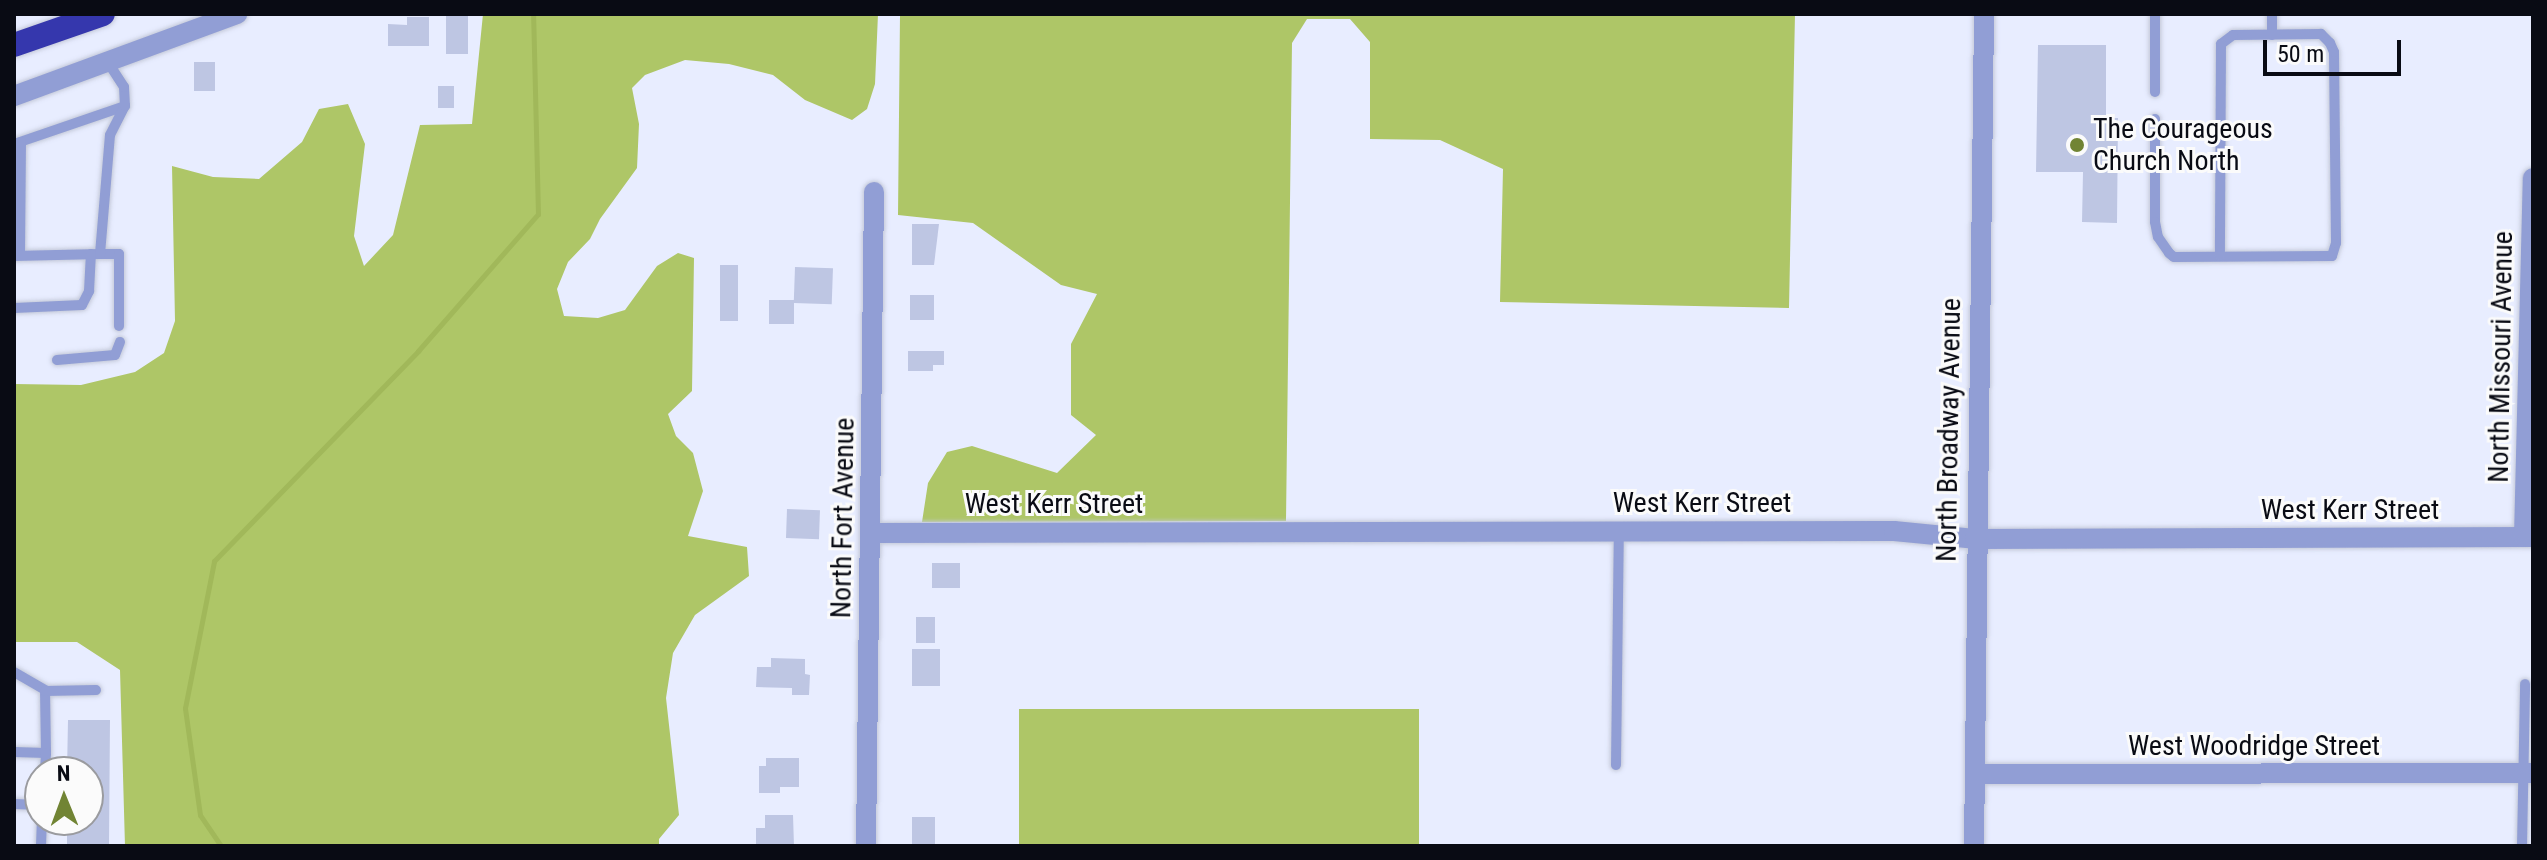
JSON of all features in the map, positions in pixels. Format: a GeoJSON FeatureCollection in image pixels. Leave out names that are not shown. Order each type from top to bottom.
{"type":"FeatureCollection","features":[{"type":"Feature","properties":{"kind":"highway"},"geometry":{"type":"LineString","coordinates":[[14,45],[103,14]]}},
{"type":"Feature","properties":{"kind":"street"},"geometry":{"type":"LineString","coordinates":[[14,96],[237,14]]}},
{"type":"Feature","properties":{"kind":"street","name":"North Broadway Avenue"},"geometry":{"type":"LineString","coordinates":[[1974,846],[1975,539],[1984,14]]}},
{"type":"Feature","properties":{"kind":"street","name":"North Missouri Avenue"},"geometry":{"type":"LineString","coordinates":[[2529,537],[2533,178]]}},
{"type":"Feature","properties":{"kind":"street","name":"North Fort Avenue"},"geometry":{"type":"LineString","coordinates":[[866,846],[874,192]]}},
{"type":"Feature","properties":{"kind":"street","name":"West Kerr Street"},"geometry":{"type":"LineString","coordinates":[[872,533],[1894,531],[1975,539],[2529,537]]}},
{"type":"Feature","properties":{"kind":"street","name":"West Woodridge Street"},"geometry":{"type":"LineString","coordinates":[[1975,774],[2528,774]]}},
{"type":"Feature","properties":{"kind":"lane"},"geometry":{"type":"LineString","coordinates":[[2155,14],[2155,92]]}},
{"type":"Feature","properties":{"kind":"lane"},"geometry":{"type":"LineString","coordinates":[[2272,14],[2272,35]]}},
{"type":"Feature","properties":{"kind":"lane"},"geometry":{"type":"LineString","coordinates":[[2155,119],[2158,237],[2174,257],[2332,256],[2335,250],[2334,52],[2321,34],[2233,35],[2221,44],[2220,256]]}},
{"type":"Feature","properties":{"kind":"lane"},"geometry":{"type":"LineString","coordinates":[[14,308],[82,305],[89,291],[110,135],[125,106],[124,87],[107,61]]}},
{"type":"Feature","properties":{"kind":"lane"},"geometry":{"type":"LineString","coordinates":[[119,326],[119,254],[17,256],[17,143],[125,106]]}},
{"type":"Feature","properties":{"kind":"lane"},"geometry":{"type":"LineString","coordinates":[[57,360],[115,355],[120,342]]}},
{"type":"Feature","properties":{"kind":"lane"},"geometry":{"type":"LineString","coordinates":[[1616,765],[1619,531]]}},
{"type":"Feature","properties":{"kind":"lane"},"geometry":{"type":"LineString","coordinates":[[14,672],[47,691],[96,690]]}},
{"type":"Feature","properties":{"kind":"lane"},"geometry":{"type":"LineString","coordinates":[[2522,846],[2528,774],[2525,684]]}},
{"type":"Feature","properties":{"kind":"lane"},"geometry":{"type":"LineString","coordinates":[[46,756],[47,691]]}},
{"type":"Feature","properties":{"kind":"lane"},"geometry":{"type":"LineString","coordinates":[[14,752],[46,753]]}},
{"type":"Feature","properties":{"kind":"green space"},"geometry":{"type":"Polygon","coordinates":[[[483,14],[878,14],[875,84],[867,109],[852,120],[805,100],[773,75],[729,64],[685,60],[645,75],[632,88],[639,124],[637,168],[600,219],[590,239],[568,262],[557,289],[564,316],[598,318],[625,310],[657,266],[678,253],[694,258],[692,391],[668,414],[676,436],[693,453],[703,491],[688,536],[747,547],[749,576],[695,615],[673,653],[666,698],[679,815],[659,839],[659,846],[125,846],[120,670],[77,642],[14,642],[14,384],[81,385],[135,372],[164,353],[175,321],[172,166],[213,177],[259,179],[302,142],[319,109],[348,104],[365,144],[354,236],[364,266],[393,235],[420,125],[472,124],[483,14]]]}},
{"type":"Feature","properties":{"kind":"green space"},"geometry":{"type":"Polygon","coordinates":[[[900,14],[1795,14],[1789,308],[1500,302],[1503,169],[1440,140],[1370,139],[1370,42],[1350,19],[1307,19],[1292,43],[1286,521],[922,522],[928,483],[947,452],[972,446],[1057,473],[1096,435],[1071,415],[1071,344],[1097,294],[1061,285],[973,223],[898,215],[900,14]]]}},
{"type":"Feature","properties":{"kind":"green space"},"geometry":{"type":"Polygon","coordinates":[[[1019,709],[1419,709],[1419,846],[1019,846],[1019,709]]]}},
{"type":"Feature","properties":{"kind":"building"},"geometry":{"type":"Polygon","coordinates":[[[446,14],[468,14],[468,54],[446,54],[446,14]]]}},
{"type":"Feature","properties":{"kind":"building"},"geometry":{"type":"Polygon","coordinates":[[[407,17],[429,17],[429,46],[388,46],[388,24],[407,25],[407,17]]]}},
{"type":"Feature","properties":{"kind":"building","name":"The Courageous Church North"},"geometry":{"type":"Polygon","coordinates":[[[2038,45],[2106,45],[2106,118],[2118,118],[2117,223],[2082,222],[2083,172],[2036,172],[2038,45]]]}},
{"type":"Feature","properties":{"kind":"building"},"geometry":{"type":"Polygon","coordinates":[[[194,62],[215,62],[215,91],[194,91],[194,62]]]}},
{"type":"Feature","properties":{"kind":"building"},"geometry":{"type":"Polygon","coordinates":[[[438,86],[454,86],[454,108],[438,108],[438,86]]]}},
{"type":"Feature","properties":{"kind":"building"},"geometry":{"type":"Polygon","coordinates":[[[912,224],[939,224],[934,265],[912,265],[912,224]]]}},
{"type":"Feature","properties":{"kind":"building"},"geometry":{"type":"Polygon","coordinates":[[[720,265],[738,265],[738,321],[720,321],[720,265]]]}},
{"type":"Feature","properties":{"kind":"building"},"geometry":{"type":"Polygon","coordinates":[[[795,267],[833,268],[832,304],[794,303],[795,267]]]}},
{"type":"Feature","properties":{"kind":"building"},"geometry":{"type":"Polygon","coordinates":[[[910,295],[934,295],[934,320],[910,320],[910,295]]]}},
{"type":"Feature","properties":{"kind":"building"},"geometry":{"type":"Polygon","coordinates":[[[769,300],[794,300],[794,324],[769,324],[769,300]]]}},
{"type":"Feature","properties":{"kind":"building"},"geometry":{"type":"Polygon","coordinates":[[[908,351],[944,351],[944,365],[933,365],[933,371],[908,371],[908,351]]]}},
{"type":"Feature","properties":{"kind":"building"},"geometry":{"type":"Polygon","coordinates":[[[787,509],[820,510],[819,539],[786,538],[787,509]]]}},
{"type":"Feature","properties":{"kind":"building"},"geometry":{"type":"Polygon","coordinates":[[[932,563],[960,563],[960,588],[932,588],[932,563]]]}},
{"type":"Feature","properties":{"kind":"building"},"geometry":{"type":"Polygon","coordinates":[[[916,617],[935,617],[935,643],[916,643],[916,617]]]}},
{"type":"Feature","properties":{"kind":"building"},"geometry":{"type":"Polygon","coordinates":[[[912,649],[940,649],[940,686],[912,686],[912,649]]]}},
{"type":"Feature","properties":{"kind":"building"},"geometry":{"type":"Polygon","coordinates":[[[771,658],[805,659],[805,674],[810,675],[809,695],[792,695],[792,688],[756,687],[757,667],[771,667],[771,658]]]}},
{"type":"Feature","properties":{"kind":"building"},"geometry":{"type":"Polygon","coordinates":[[[68,720],[110,720],[109,846],[67,846],[67,836],[104,836],[104,756],[67,756],[68,720]]]}},
{"type":"Feature","properties":{"kind":"building"},"geometry":{"type":"Polygon","coordinates":[[[766,758],[799,758],[799,787],[780,787],[780,793],[759,793],[759,766],[766,766],[766,758]]]}},
{"type":"Feature","properties":{"kind":"building"},"geometry":{"type":"Polygon","coordinates":[[[765,815],[793,815],[794,846],[756,845],[756,828],[765,828],[765,815]]]}},
{"type":"Feature","properties":{"kind":"building"},"geometry":{"type":"Polygon","coordinates":[[[912,817],[935,817],[935,846],[912,846],[912,817]]]}},
{"type":"Feature","properties":{"kind":"waterway"},"geometry":{"type":"LineString","coordinates":[[221,846],[200,815],[185,708],[214,561],[418,351],[538,214],[533,14]]}},
{"type":"Feature","properties":{"kind":"place","name":"The Courageous Church North"},"geometry":{"type":"Point","coordinates":[2077,145]}}]}
